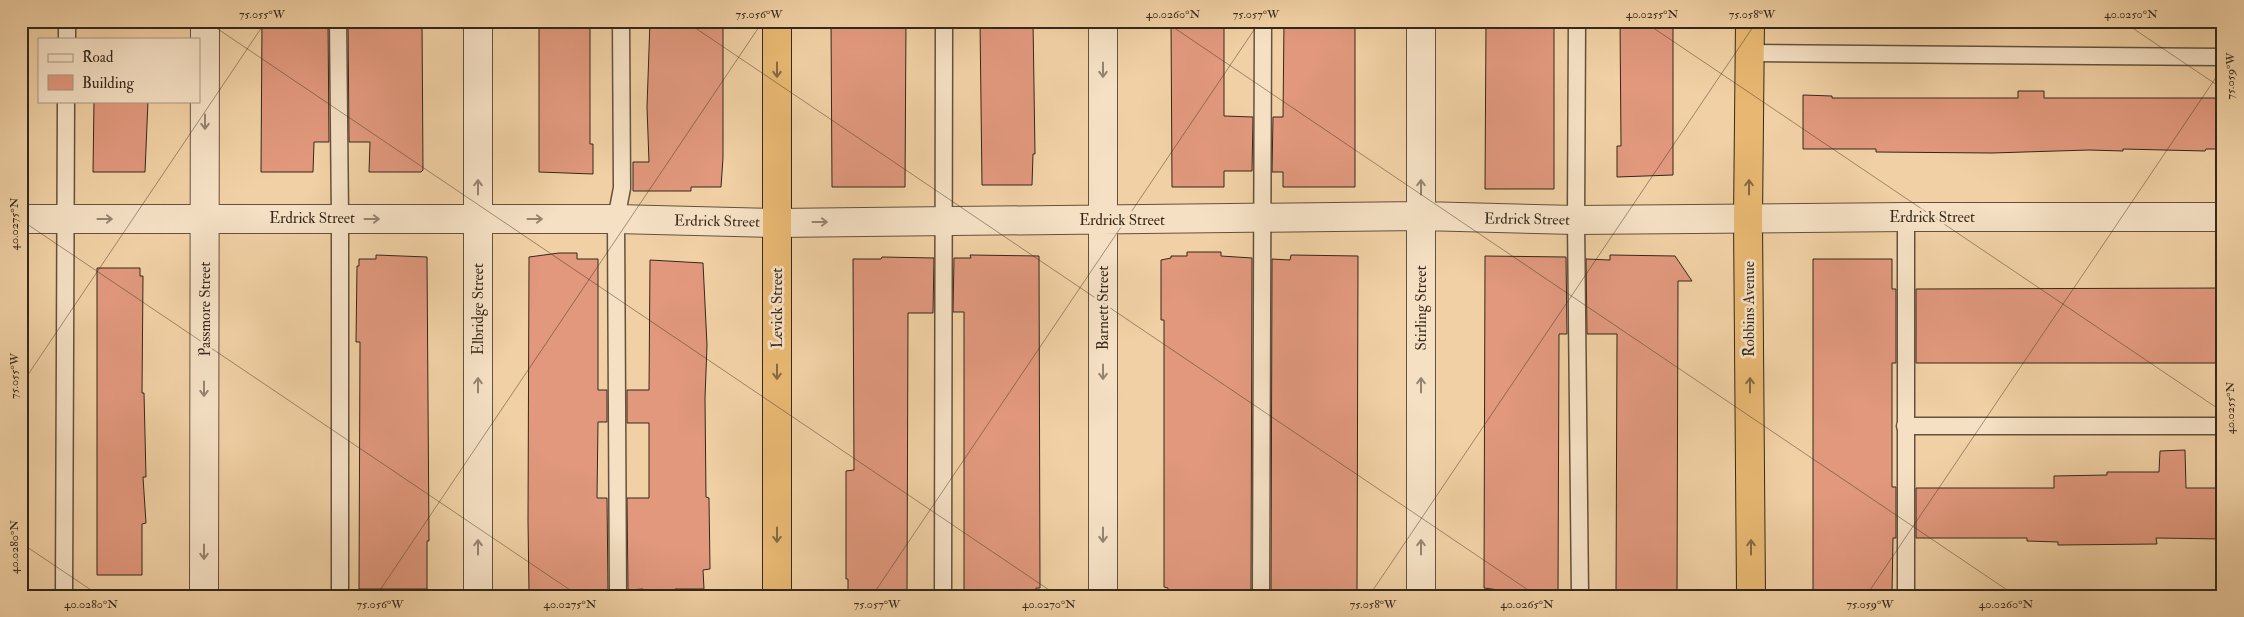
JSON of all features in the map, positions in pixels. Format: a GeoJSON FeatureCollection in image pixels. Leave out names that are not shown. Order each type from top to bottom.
{"type":"FeatureCollection","features":[{"type":"Feature","properties":{"kind":"highway","name":"Levick Street"},"geometry":{"type":"LineString","coordinates":[[777,596],[776,222],[778,21]]}},
{"type":"Feature","properties":{"kind":"highway","name":"Robbins Avenue"},"geometry":{"type":"LineString","coordinates":[[1750,21],[1748,219],[1752,596]]}},
{"type":"Feature","properties":{"kind":"street","name":"Passmore Street"},"geometry":{"type":"LineString","coordinates":[[204,596],[205,21]]}},
{"type":"Feature","properties":{"kind":"street","name":"Elbridge Street"},"geometry":{"type":"LineString","coordinates":[[478,21],[478,596]]}},
{"type":"Feature","properties":{"kind":"street","name":"Barnett Street"},"geometry":{"type":"LineString","coordinates":[[1103,596],[1104,21]]}},
{"type":"Feature","properties":{"kind":"street","name":"Stirling Street"},"geometry":{"type":"LineString","coordinates":[[1421,21],[1421,596]]}},
{"type":"Feature","properties":{"kind":"street","name":"Erdrick Street"},"geometry":{"type":"LineString","coordinates":[[21,219],[340,218],[944,222],[1421,216],[1576,220],[2223,217]]}},
{"type":"Feature","properties":{"kind":"lane"},"geometry":{"type":"LineString","coordinates":[[67,21],[67,38]]}},
{"type":"Feature","properties":{"kind":"lane"},"geometry":{"type":"LineString","coordinates":[[338,21],[340,596]]}},
{"type":"Feature","properties":{"kind":"lane"},"geometry":{"type":"LineString","coordinates":[[618,596],[616,219],[622,188],[621,21]]}},
{"type":"Feature","properties":{"kind":"lane"},"geometry":{"type":"LineString","coordinates":[[943,596],[944,21]]}},
{"type":"Feature","properties":{"kind":"lane"},"geometry":{"type":"LineString","coordinates":[[1261,596],[1262,21]]}},
{"type":"Feature","properties":{"kind":"lane"},"geometry":{"type":"LineString","coordinates":[[1577,21],[1576,220],[1580,596]]}},
{"type":"Feature","properties":{"kind":"lane"},"geometry":{"type":"LineString","coordinates":[[1750,53],[2223,57]]}},
{"type":"Feature","properties":{"kind":"lane"},"geometry":{"type":"LineString","coordinates":[[64,596],[66,102]]}},
{"type":"Feature","properties":{"kind":"lane"},"geometry":{"type":"LineString","coordinates":[[1906,217],[1906,596]]}},
{"type":"Feature","properties":{"kind":"lane"},"geometry":{"type":"LineString","coordinates":[[1906,426],[2223,426]]}},
{"type":"Feature","properties":{"kind":"building"},"geometry":{"type":"Polygon","coordinates":[[[262,21],[328,21],[329,142],[314,142],[313,172],[261,172],[262,21]]]}},
{"type":"Feature","properties":{"kind":"building"},"geometry":{"type":"Polygon","coordinates":[[[348,21],[422,21],[423,170],[421,172],[369,172],[370,142],[349,142],[348,21]]]}},
{"type":"Feature","properties":{"kind":"building"},"geometry":{"type":"Polygon","coordinates":[[[539,21],[590,21],[590,144],[593,144],[593,174],[539,172],[539,21]]]}},
{"type":"Feature","properties":{"kind":"building"},"geometry":{"type":"Polygon","coordinates":[[[650,21],[723,21],[723,158],[721,187],[691,187],[691,191],[633,191],[633,162],[649,162],[647,107],[650,21]]]}},
{"type":"Feature","properties":{"kind":"building"},"geometry":{"type":"Polygon","coordinates":[[[831,21],[906,21],[905,187],[832,187],[831,21]]]}},
{"type":"Feature","properties":{"kind":"building"},"geometry":{"type":"Polygon","coordinates":[[[980,21],[1033,21],[1035,154],[1033,154],[1032,185],[982,185],[980,21]]]}},
{"type":"Feature","properties":{"kind":"building"},"geometry":{"type":"Polygon","coordinates":[[[1171,21],[1224,21],[1224,116],[1253,117],[1252,171],[1224,171],[1224,187],[1172,187],[1171,21]]]}},
{"type":"Feature","properties":{"kind":"building"},"geometry":{"type":"Polygon","coordinates":[[[1284,21],[1355,21],[1355,187],[1283,187],[1283,172],[1272,172],[1273,117],[1283,117],[1284,21]]]}},
{"type":"Feature","properties":{"kind":"building"},"geometry":{"type":"Polygon","coordinates":[[[1486,21],[1554,21],[1554,189],[1485,189],[1486,21]]]}},
{"type":"Feature","properties":{"kind":"building"},"geometry":{"type":"Polygon","coordinates":[[[1620,21],[1673,21],[1673,175],[1617,177],[1617,146],[1621,146],[1620,21]]]}},
{"type":"Feature","properties":{"kind":"building"},"geometry":{"type":"Polygon","coordinates":[[[2018,91],[2044,91],[2044,98],[2223,98],[2223,149],[2206,149],[2205,151],[2123,149],[2123,151],[2089,150],[1992,153],[1876,152],[1876,149],[1803,149],[1803,95],[1832,96],[1832,98],[2018,98],[2018,91]]]}},
{"type":"Feature","properties":{"kind":"building"},"geometry":{"type":"Polygon","coordinates":[[[94,102],[148,102],[145,172],[93,172],[94,102]]]}},
{"type":"Feature","properties":{"kind":"building"},"geometry":{"type":"Polygon","coordinates":[[[1187,252],[1221,252],[1221,256],[1252,258],[1251,596],[1167,596],[1168,588],[1164,587],[1164,320],[1161,320],[1161,260],[1171,258],[1171,256],[1187,256],[1187,252]]]}},
{"type":"Feature","properties":{"kind":"building"},"geometry":{"type":"Polygon","coordinates":[[[577,253],[577,259],[598,259],[598,390],[607,390],[607,422],[598,422],[597,498],[607,498],[608,590],[579,591],[579,594],[532,594],[532,591],[529,592],[528,521],[529,257],[577,253]]]}},
{"type":"Feature","properties":{"kind":"building"},"geometry":{"type":"Polygon","coordinates":[[[376,255],[427,257],[429,541],[427,541],[427,589],[359,589],[360,342],[356,342],[357,266],[359,266],[359,259],[376,259],[376,255]]]}},
{"type":"Feature","properties":{"kind":"building"},"geometry":{"type":"Polygon","coordinates":[[[970,255],[1039,256],[1040,588],[1036,588],[1036,596],[964,596],[964,312],[953,312],[954,258],[971,258],[970,255]]]}},
{"type":"Feature","properties":{"kind":"building"},"geometry":{"type":"Polygon","coordinates":[[[1291,255],[1358,256],[1357,596],[1271,596],[1272,259],[1290,260],[1291,255]]]}},
{"type":"Feature","properties":{"kind":"building"},"geometry":{"type":"Polygon","coordinates":[[[1610,255],[1675,256],[1692,281],[1678,281],[1677,596],[1616,596],[1617,334],[1587,334],[1586,259],[1610,260],[1610,255]]]}},
{"type":"Feature","properties":{"kind":"building"},"geometry":{"type":"Polygon","coordinates":[[[1485,256],[1566,257],[1567,334],[1559,334],[1558,596],[1499,596],[1499,590],[1484,588],[1485,256]]]}},
{"type":"Feature","properties":{"kind":"building"},"geometry":{"type":"Polygon","coordinates":[[[882,257],[934,258],[933,313],[908,313],[907,596],[848,596],[848,579],[846,579],[846,471],[854,470],[853,259],[881,259],[882,257]]]}},
{"type":"Feature","properties":{"kind":"building"},"geometry":{"type":"Polygon","coordinates":[[[1813,259],[1892,259],[1892,289],[1896,289],[1896,363],[1892,363],[1892,487],[1896,487],[1896,538],[1893,538],[1892,592],[1813,592],[1813,259]]]}},
{"type":"Feature","properties":{"kind":"building"},"geometry":{"type":"Polygon","coordinates":[[[650,260],[703,263],[707,345],[705,398],[706,497],[709,498],[710,569],[703,570],[704,589],[675,589],[675,593],[643,592],[643,589],[628,590],[627,498],[649,498],[649,423],[627,423],[627,390],[649,390],[650,260]]]}},
{"type":"Feature","properties":{"kind":"building"},"geometry":{"type":"Polygon","coordinates":[[[97,268],[140,268],[140,276],[143,276],[142,393],[144,393],[146,477],[143,477],[146,523],[142,524],[142,575],[97,575],[97,268]]]}},
{"type":"Feature","properties":{"kind":"building"},"geometry":{"type":"Polygon","coordinates":[[[2223,288],[2223,363],[1916,363],[1916,289],[2223,288]]]}},
{"type":"Feature","properties":{"kind":"building"},"geometry":{"type":"Polygon","coordinates":[[[2185,450],[2186,488],[2223,488],[2223,539],[2156,538],[2157,544],[2058,545],[2058,542],[2027,541],[2027,538],[1916,538],[1916,488],[2054,488],[2054,476],[2107,475],[2107,472],[2159,472],[2160,451],[2185,450]]]}}]}
